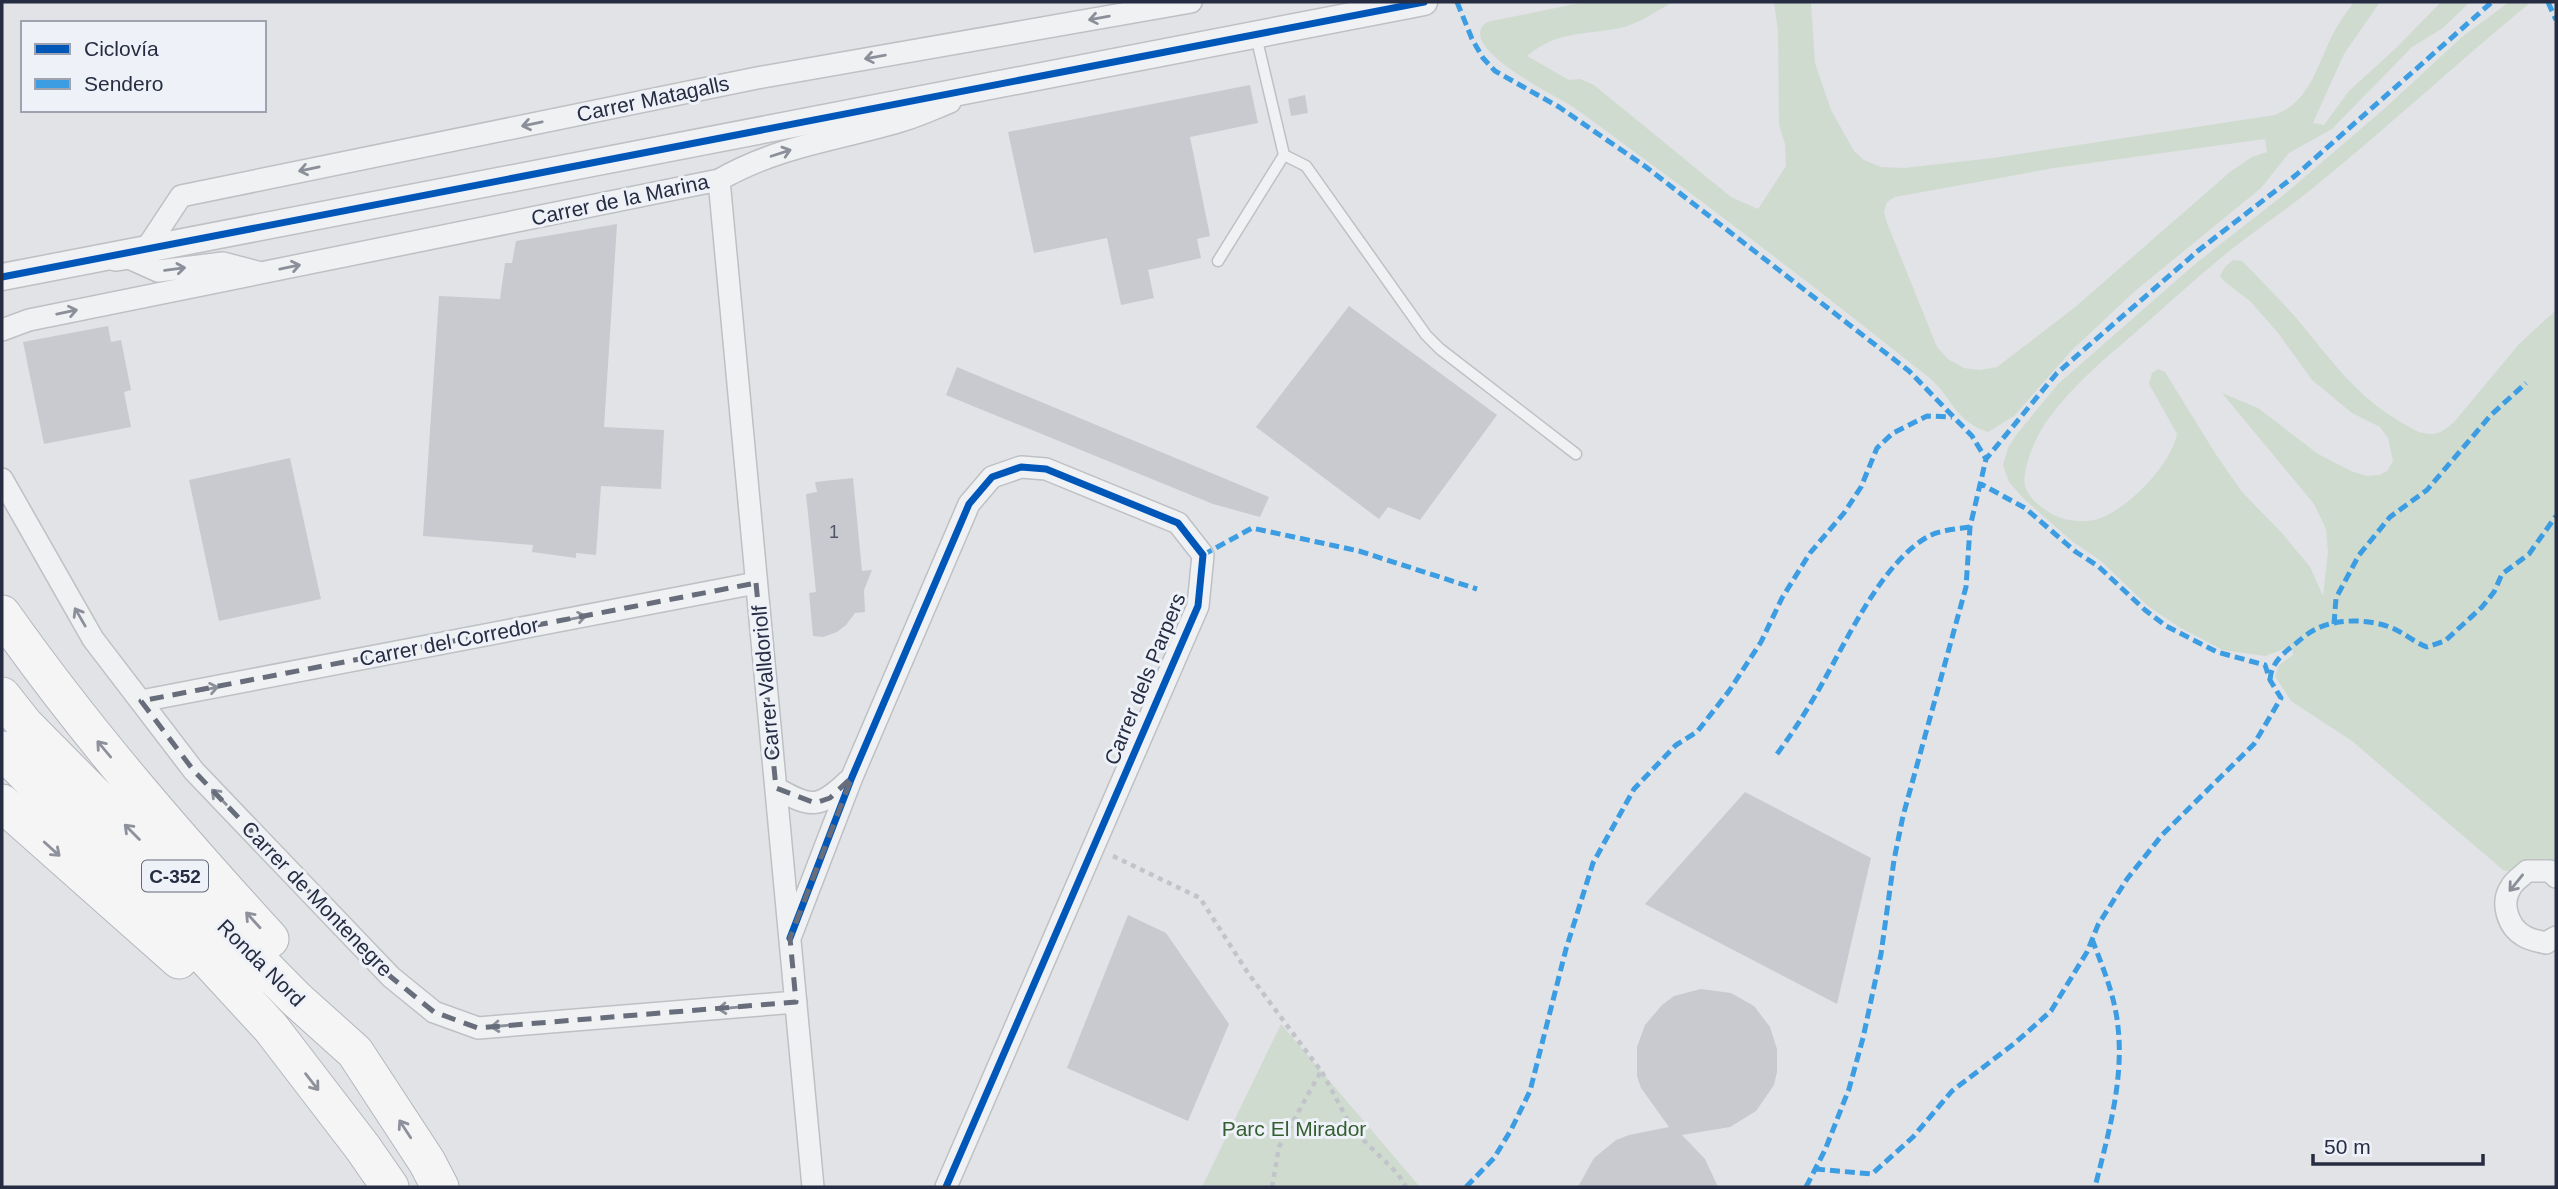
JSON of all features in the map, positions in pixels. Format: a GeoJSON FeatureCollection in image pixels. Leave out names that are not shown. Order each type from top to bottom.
{"type":"FeatureCollection","features":[{"type":"Feature","properties":{"kind":"highway"},"geometry":{"type":"LineString","coordinates":[[2,614],[71,709],[180,840],[286,956],[355,1052]]}},
{"type":"Feature","properties":{"kind":"highway","name":"Ronda Nord"},"geometry":{"type":"LineString","coordinates":[[2,696],[24,725],[296,999],[355,1052],[427,1162],[440,1187]]}},
{"type":"Feature","properties":{"kind":"highway","name":"Ronda Nord"},"geometry":{"type":"LineString","coordinates":[[2,750],[178,927],[271,1028],[390,1187]]}},
{"type":"Feature","properties":{"kind":"highway"},"geometry":{"type":"LineString","coordinates":[[2,803],[198,977],[271,1028]]}},
{"type":"Feature","properties":{"kind":"street","name":"Carrer Matagalls"},"geometry":{"type":"LineString","coordinates":[[146,249],[181,196],[757,78],[1191,2]]}},
{"type":"Feature","properties":{"kind":"street"},"geometry":{"type":"LineString","coordinates":[[2,277],[1256,33],[1331,11],[1424,2]]}},
{"type":"Feature","properties":{"kind":"street","name":"Carrer de la Marina"},"geometry":{"type":"LineString","coordinates":[[2,330],[29,320],[719,180],[748,163],[813,142],[904,120],[1008,81]]}},
{"type":"Feature","properties":{"kind":"street","name":"Carrer Valldoriolf"},"geometry":{"type":"LineString","coordinates":[[719,180],[813,1187]]}},
{"type":"Feature","properties":{"kind":"street","name":"Carrer de la Marina"},"geometry":{"type":"LineString","coordinates":[[61,265],[129,258],[158,271],[223,263],[262,273]]}},
{"type":"Feature","properties":{"kind":"street","name":"Carrer dels Parpers"},"geometry":{"type":"LineString","coordinates":[[790,937],[852,777],[970,504],[992,477],[1021,467],[1046,469],[1178,523],[1203,555],[1198,606],[946,1187]]}},
{"type":"Feature","properties":{"kind":"street","name":"Carrer de Montenegre"},"geometry":{"type":"LineString","coordinates":[[2,479],[93,639],[194,771],[391,977],[434,1012],[478,1028],[796,1002]]}},
{"type":"Feature","properties":{"kind":"street","name":"Carrer del Corredor"},"geometry":{"type":"LineString","coordinates":[[141,701],[757,583]]}},
{"type":"Feature","properties":{"kind":"street","name":"Carrer dels Parpers"},"geometry":{"type":"LineString","coordinates":[[776,788],[798,800],[815,803],[830,798],[852,777]]}},
{"type":"Feature","properties":{"kind":"street"},"geometry":{"type":"LineString","coordinates":[[2554,869],[2528,871],[2511,886],[2506,902],[2508,918],[2513,927],[2525,937],[2546,943],[2556,937]]}},
{"type":"Feature","properties":{"kind":"lane"},"geometry":{"type":"LineString","coordinates":[[1218,261],[1284,155],[1256,33]]}},
{"type":"Feature","properties":{"kind":"lane"},"geometry":{"type":"LineString","coordinates":[[1284,155],[1306,166],[1426,335],[1451,358],[1576,454]]}},
{"type":"Feature","properties":{"kind":"path"},"geometry":{"type":"LineString","coordinates":[[1118,844],[1112,857],[1200,898],[1248,973],[1321,1071],[1353,1130],[1398,1174],[1406,1187]]}},
{"type":"Feature","properties":{"kind":"path"},"geometry":{"type":"LineString","coordinates":[[1272,1187],[1279,1147],[1321,1071]]}},
{"type":"Feature","properties":{"kind":"highlighted area"},"geometry":{"type":"Polygon","coordinates":[[[756,583],[776,788],[815,803],[830,798],[852,777],[790,938],[796,1002],[478,1028],[434,1012],[391,977],[194,771],[141,701],[756,583]]]}},
{"type":"Feature","properties":{"kind":"green space"},"geometry":{"type":"Polygon","coordinates":[[[1585,2],[1673,2],[1630,25],[1562,37],[1539,47],[1527,56],[1569,80],[1580,79],[1594,85],[1731,197],[1758,209],[1786,166],[1785,144],[1779,124],[1778,31],[1774,2],[1811,2],[1815,63],[1831,110],[1854,151],[1864,160],[1881,167],[1904,168],[1993,158],[2275,115],[2296,102],[2310,84],[2335,30],[2354,2],[2380,2],[2344,54],[2313,123],[2324,125],[2349,91],[2441,2],[2470,2],[2443,28],[2412,47],[2332,129],[2289,153],[2261,188],[2135,291],[2071,351],[2014,416],[1988,432],[1967,421],[1927,376],[1811,285],[1570,105],[1528,81],[1494,56],[1483,44],[1480,32],[1487,22],[1585,2]],[[2265,139],[2054,168],[1895,197],[1887,202],[1884,212],[1937,347],[1948,359],[1964,368],[1980,370],[1997,367],[2074,308],[2230,172],[2252,157],[2267,152],[2265,139]]]}},
{"type":"Feature","properties":{"kind":"green space"},"geometry":{"type":"Polygon","coordinates":[[[2509,2],[2531,2],[2341,165],[2208,269],[2088,374],[2042,428],[2024,479],[2027,492],[2036,502],[2047,511],[2065,519],[2097,519],[2125,504],[2158,471],[2177,434],[2149,384],[2152,373],[2158,369],[2165,372],[2242,492],[2310,567],[2323,596],[2328,552],[2326,529],[2314,504],[2222,393],[2258,408],[2318,454],[2367,476],[2387,471],[2393,461],[2388,438],[2380,427],[2352,413],[2312,380],[2278,333],[2251,302],[2220,276],[2225,267],[2233,260],[2242,261],[2298,320],[2359,391],[2389,414],[2427,434],[2441,432],[2454,422],[2519,344],[2556,310],[2556,876],[2537,877],[2503,870],[2352,741],[2291,701],[2275,676],[2279,665],[2293,655],[2292,646],[2265,656],[2223,650],[2179,627],[2148,606],[2101,561],[2073,542],[2024,499],[2009,482],[2003,465],[2008,448],[2017,434],[2058,384],[2195,264],[2286,193],[2384,109],[2462,37],[2509,2]]]}},
{"type":"Feature","properties":{"kind":"green space","name":"Parc El Mirador"},"geometry":{"type":"Polygon","coordinates":[[[1281,1024],[1420,1187],[1202,1187],[1281,1024]]]}},
{"type":"Feature","properties":{"kind":"building"},"geometry":{"type":"Polygon","coordinates":[[[1250,85],[1258,123],[1190,137],[1210,236],[1197,239],[1201,258],[1148,270],[1154,298],[1121,305],[1107,238],[1034,253],[1008,132],[1250,85]]]}},
{"type":"Feature","properties":{"kind":"building"},"geometry":{"type":"Polygon","coordinates":[[[1305,95],[1308,113],[1291,116],[1288,99],[1305,95]]]}},
{"type":"Feature","properties":{"kind":"building"},"geometry":{"type":"Polygon","coordinates":[[[617,224],[604,427],[664,430],[661,489],[601,486],[596,555],[576,553],[576,558],[532,552],[533,545],[423,536],[439,296],[500,299],[505,263],[512,263],[516,241],[617,224]]]}},
{"type":"Feature","properties":{"kind":"building"},"geometry":{"type":"Polygon","coordinates":[[[1349,306],[1497,415],[1420,520],[1388,507],[1379,519],[1256,427],[1349,306]]]}},
{"type":"Feature","properties":{"kind":"building"},"geometry":{"type":"Polygon","coordinates":[[[108,326],[111,342],[121,340],[131,390],[124,392],[131,427],[44,444],[23,342],[108,326]]]}},
{"type":"Feature","properties":{"kind":"building"},"geometry":{"type":"Polygon","coordinates":[[[957,367],[1269,497],[1260,517],[1213,504],[946,395],[957,367]]]}},
{"type":"Feature","properties":{"kind":"building"},"geometry":{"type":"Polygon","coordinates":[[[290,458],[321,599],[219,621],[189,480],[290,458]]]}},
{"type":"Feature","properties":{"kind":"building"},"geometry":{"type":"Polygon","coordinates":[[[853,478],[862,571],[872,570],[864,590],[865,612],[855,613],[837,632],[823,637],[813,636],[809,593],[816,592],[806,494],[817,492],[815,482],[853,478]]]}},
{"type":"Feature","properties":{"kind":"building"},"geometry":{"type":"Polygon","coordinates":[[[1745,792],[1871,858],[1837,1004],[1645,904],[1745,792]]]}},
{"type":"Feature","properties":{"kind":"building"},"geometry":{"type":"Polygon","coordinates":[[[1128,915],[1166,933],[1229,1024],[1188,1121],[1067,1068],[1128,915]]]}},
{"type":"Feature","properties":{"kind":"building"},"geometry":{"type":"Polygon","coordinates":[[[1701,989],[1731,993],[1754,1006],[1770,1027],[1777,1049],[1774,1085],[1756,1111],[1730,1127],[1682,1135],[1705,1159],[1718,1187],[1578,1187],[1594,1158],[1616,1140],[1669,1127],[1641,1088],[1637,1076],[1637,1047],[1645,1025],[1662,1005],[1674,996],[1701,989]]]}},
{"type":"Feature","properties":{"kind":"marked path"},"geometry":{"type":"LineString","coordinates":[[1457,2],[1472,39],[1483,58],[1495,71],[1559,107],[1646,167],[1909,371],[1972,436],[1986,459]]}},
{"type":"Feature","properties":{"kind":"marked path"},"geometry":{"type":"LineString","coordinates":[[1806,1187],[1825,1150],[1849,1089],[1863,1038],[1881,954],[1903,816],[1966,587],[1970,527],[1986,459],[2057,373],[2199,250],[2296,175],[2492,2]]}},
{"type":"Feature","properties":{"kind":"marked path"},"geometry":{"type":"LineString","coordinates":[[2548,2],[2556,20]]}},
{"type":"Feature","properties":{"kind":"marked path"},"geometry":{"type":"LineString","coordinates":[[2334,624],[2336,598],[2359,555],[2390,517],[2427,490],[2491,415],[2526,383]]}},
{"type":"Feature","properties":{"kind":"marked path"},"geometry":{"type":"LineString","coordinates":[[1466,1187],[1494,1158],[1530,1091],[1566,949],[1593,863],[1634,789],[1676,745],[1697,732],[1729,691],[1761,642],[1782,598],[1810,553],[1844,513],[1861,487],[1877,448],[1893,433],[1927,416],[1952,417]]}},
{"type":"Feature","properties":{"kind":"marked path"},"geometry":{"type":"LineString","coordinates":[[1815,1169],[1872,1174],[1913,1137],[1952,1091],[2015,1043],[2051,1011],[2087,952],[2098,925],[2127,879],[2162,835],[2254,744],[2281,698],[2265,665],[2217,652],[2166,626],[2098,566],[2076,552],[2025,508],[1981,484]]}},
{"type":"Feature","properties":{"kind":"marked path"},"geometry":{"type":"LineString","coordinates":[[2270,680],[2275,664],[2285,652],[2324,625],[2364,621],[2384,625],[2427,647],[2445,641],[2482,607],[2494,592],[2502,574],[2529,554],[2556,516]]}},
{"type":"Feature","properties":{"kind":"marked path"},"geometry":{"type":"LineString","coordinates":[[1777,754],[1812,701],[1868,602],[1897,563],[1929,536],[1970,527]]}},
{"type":"Feature","properties":{"kind":"marked path"},"geometry":{"type":"LineString","coordinates":[[1203,555],[1252,528],[1359,551],[1477,589]]}},
{"type":"Feature","properties":{"kind":"marked path"},"geometry":{"type":"LineString","coordinates":[[2092,939],[2114,1004],[2119,1047],[2114,1108],[2095,1187]]}},
{"type":"Feature","properties":{"kind":"cycle path"},"geometry":{"type":"LineString","coordinates":[[2,277],[1424,2]]}},
{"type":"Feature","properties":{"kind":"cycle path"},"geometry":{"type":"LineString","coordinates":[[790,938],[852,777],[969,504],[992,477],[1021,467],[1046,469],[1178,523],[1203,555],[1198,606],[946,1187]]}}]}
